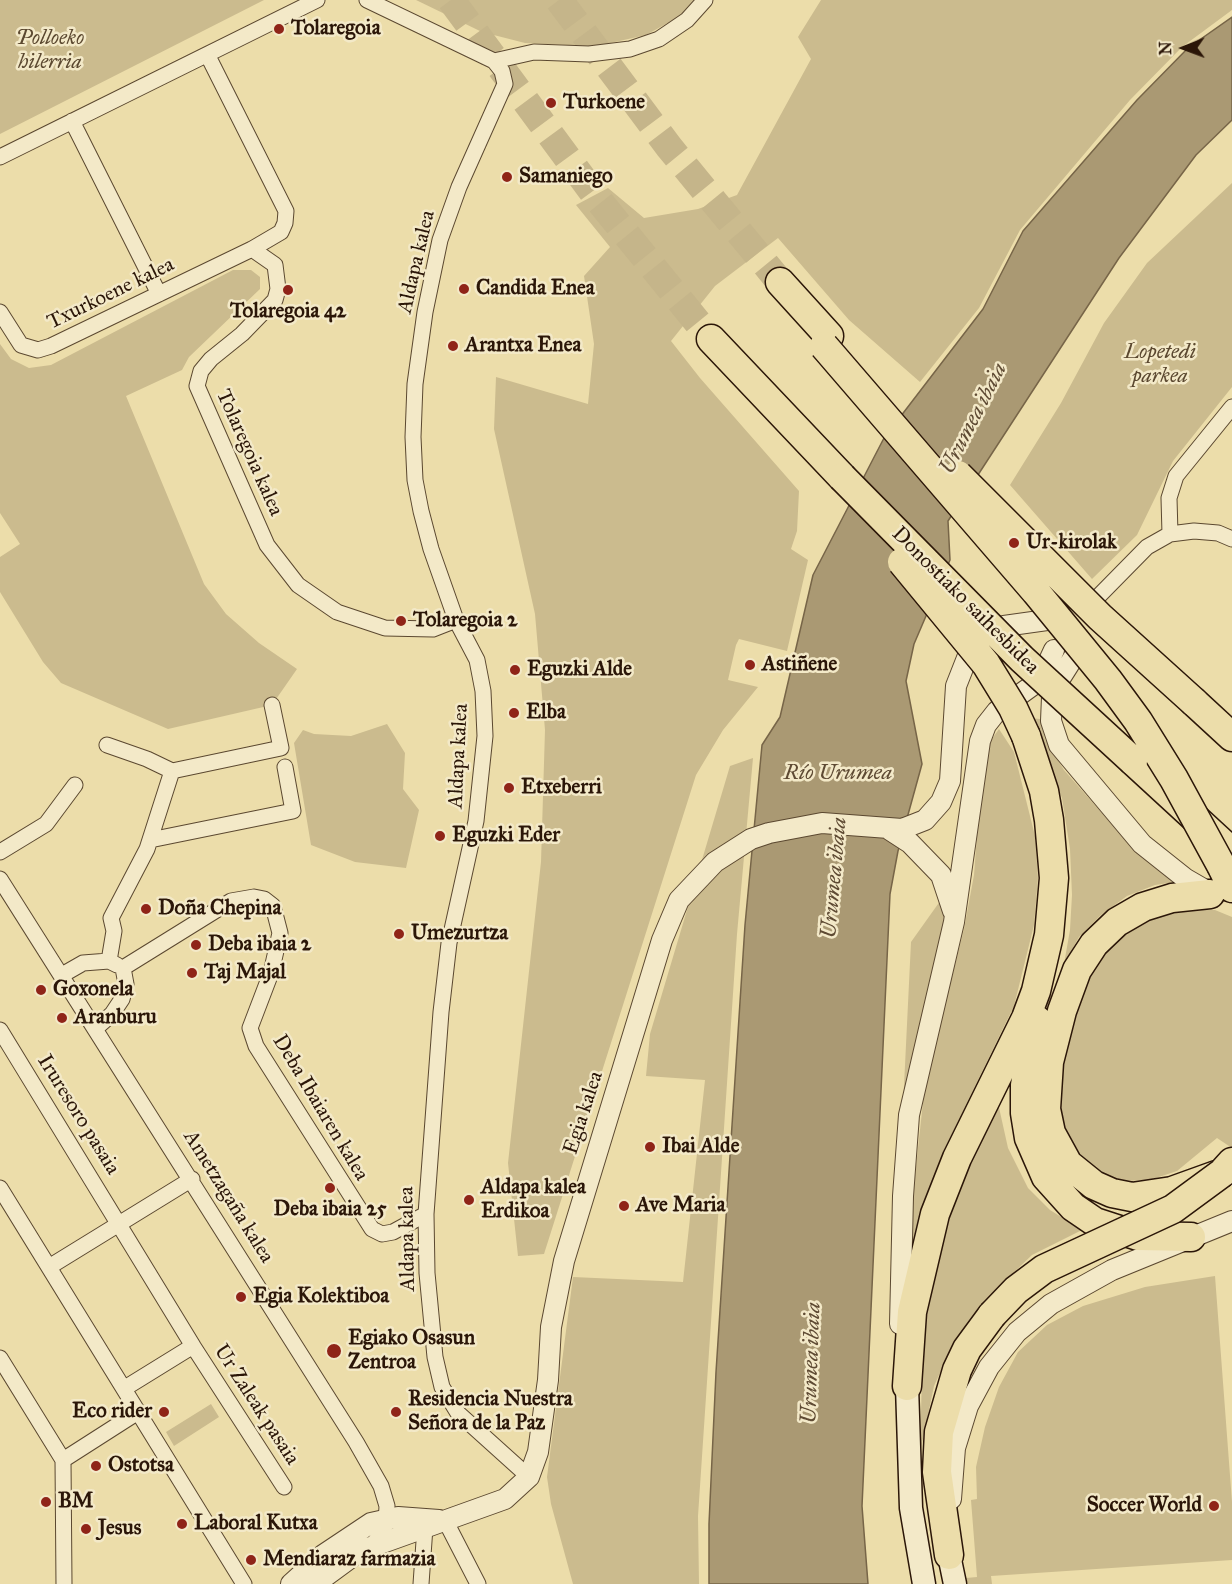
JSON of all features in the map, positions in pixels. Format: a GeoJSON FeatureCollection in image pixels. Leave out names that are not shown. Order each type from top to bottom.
{"type":"FeatureCollection","features":[{"type":"Feature","properties":{"kind":"highway"},"geometry":{"type":"LineString","coordinates":[[780,282],[1108,680],[1138,721],[1174,779],[1225,894],[1172,897],[1143,907],[1117,922],[1094,944],[1077,970],[1054,1039],[1047,1082],[1046,1109],[1058,1151],[1068,1164],[1094,1185],[1112,1193],[1132,1197],[1156,1195],[1227,1167]]}},
{"type":"Feature","properties":{"kind":"highway","name":"Donostiako saihesbidea"},"geometry":{"type":"LineString","coordinates":[[711,339],[842,477],[1022,659],[1232,852]]}},
{"type":"Feature","properties":{"kind":"highway"},"geometry":{"type":"LineString","coordinates":[[827,341],[1100,617],[1232,737]]}},
{"type":"Feature","properties":{"kind":"highway"},"geometry":{"type":"LineString","coordinates":[[842,477],[859,510],[986,664],[1013,708],[1026,736],[1047,810],[1054,878],[1049,935],[1036,991],[1016,1041],[952,1168],[935,1214],[912,1312],[907,1386]]}},
{"type":"Feature","properties":{"kind":"highway"},"geometry":{"type":"LineString","coordinates":[[1036,991],[1037,1018],[1025,1085],[1024,1113],[1029,1138],[1046,1177],[1073,1207],[1095,1222],[1138,1236],[1191,1237]]}},
{"type":"Feature","properties":{"kind":"highway"},"geometry":{"type":"LineString","coordinates":[[948,1555],[937,1472],[939,1432],[957,1370],[967,1349],[992,1315],[1016,1290],[1044,1269],[1173,1209],[1227,1167]]}},
{"type":"Feature","properties":{"kind":"main road"},"geometry":{"type":"LineString","coordinates":[[907,1386],[911,1508],[924,1584]]}},
{"type":"Feature","properties":{"kind":"main road"},"geometry":{"type":"LineString","coordinates":[[948,1555],[955,1584]]}},
{"type":"Feature","properties":{"kind":"street"},"geometry":{"type":"LineString","coordinates":[[0,157],[208,56],[317,0]]}},
{"type":"Feature","properties":{"kind":"street"},"geometry":{"type":"LineString","coordinates":[[367,0],[494,61],[534,52],[589,54],[630,49],[658,39],[687,20],[705,0]]}},
{"type":"Feature","properties":{"kind":"street"},"geometry":{"type":"LineString","coordinates":[[208,56],[286,211],[285,223],[281,232],[252,249]]}},
{"type":"Feature","properties":{"kind":"street","name":"Aldapa kalea"},"geometry":{"type":"LineString","coordinates":[[494,61],[502,71],[505,84],[459,187],[441,240],[425,312],[415,384],[413,437],[417,490],[431,549],[456,620],[477,660],[483,692],[485,736],[476,821],[449,943],[441,1012],[426,1214],[427,1273],[435,1357],[442,1387],[458,1413],[529,1477]]}},
{"type":"Feature","properties":{"kind":"street"},"geometry":{"type":"LineString","coordinates":[[72,121],[159,294]]}},
{"type":"Feature","properties":{"kind":"street","name":"Txurkoene kalea"},"geometry":{"type":"LineString","coordinates":[[0,312],[21,345],[38,350],[252,249]]}},
{"type":"Feature","properties":{"kind":"street","name":"Tolaregoia kalea"},"geometry":{"type":"LineString","coordinates":[[252,249],[275,265],[278,289],[275,300],[242,334],[211,359],[201,371],[197,386],[267,545],[298,585],[338,612],[386,628],[433,629],[456,620]]}},
{"type":"Feature","properties":{"kind":"street"},"geometry":{"type":"LineString","coordinates":[[1170,534],[1169,498],[1176,476],[1232,407]]}},
{"type":"Feature","properties":{"kind":"street"},"geometry":{"type":"LineString","coordinates":[[1085,610],[1147,547],[1170,534],[1194,531],[1218,533],[1232,539]]}},
{"type":"Feature","properties":{"kind":"street"},"geometry":{"type":"LineString","coordinates":[[1071,605],[1085,610],[1094,623],[1094,638],[1085,650],[1075,655],[1060,654],[1054,650],[1045,636],[1047,620],[1056,609],[1064,606],[1071,605]]}},
{"type":"Feature","properties":{"kind":"street"},"geometry":{"type":"LineString","coordinates":[[890,830],[913,826],[925,820],[941,802],[950,781],[956,686],[969,653],[984,637],[1004,626],[1047,620]]}},
{"type":"Feature","properties":{"kind":"street"},"geometry":{"type":"LineString","coordinates":[[907,1386],[900,1349],[905,1151],[916,1078],[954,922],[980,741],[986,724],[997,711],[1040,680],[1054,650]]}},
{"type":"Feature","properties":{"kind":"street"},"geometry":{"type":"LineString","coordinates":[[1075,655],[1056,685],[1052,697],[1051,721],[1059,745],[1142,844],[1186,879],[1225,894]]}},
{"type":"Feature","properties":{"kind":"street"},"geometry":{"type":"LineString","coordinates":[[107,745],[147,759],[172,771],[281,748],[272,705]]}},
{"type":"Feature","properties":{"kind":"street"},"geometry":{"type":"LineString","coordinates":[[150,840],[293,811],[285,767]]}},
{"type":"Feature","properties":{"kind":"street"},"geometry":{"type":"LineString","coordinates":[[96,1028],[112,1014],[122,999],[126,984],[116,964],[111,918],[139,867],[172,771]]}},
{"type":"Feature","properties":{"kind":"street"},"geometry":{"type":"LineString","coordinates":[[0,852],[46,824],[75,785]]}},
{"type":"Feature","properties":{"kind":"street","name":"Egia kalea"},"geometry":{"type":"LineString","coordinates":[[529,1477],[539,1445],[556,1293],[604,1125],[632,1044],[669,919],[690,886],[716,862],[751,840],[802,825],[843,823],[890,830]]}},
{"type":"Feature","properties":{"kind":"street"},"geometry":{"type":"LineString","coordinates":[[890,830],[929,860],[946,885],[954,922]]}},
{"type":"Feature","properties":{"kind":"street","name":"Ametzagaña kalea"},"geometry":{"type":"LineString","coordinates":[[0,879],[192,1179],[356,1442],[386,1496],[387,1519]]}},
{"type":"Feature","properties":{"kind":"street","name":"Deba Ibaiaren kalea"},"geometry":{"type":"LineString","coordinates":[[62,975],[83,963],[116,964],[231,902],[254,897],[264,899],[273,906],[280,933],[271,973],[250,1028],[256,1046],[372,1229],[382,1234],[393,1232],[426,1214]]}},
{"type":"Feature","properties":{"kind":"street","name":"Iruresoro pasaia"},"geometry":{"type":"LineString","coordinates":[[0,1030],[120,1223],[193,1346]]}},
{"type":"Feature","properties":{"kind":"street"},"geometry":{"type":"LineString","coordinates":[[49,1267],[192,1179]]}},
{"type":"Feature","properties":{"kind":"street"},"geometry":{"type":"LineString","coordinates":[[0,1188],[6,1210],[49,1267],[244,1584]]}},
{"type":"Feature","properties":{"kind":"street"},"geometry":{"type":"LineString","coordinates":[[948,1555],[954,1535],[951,1504],[952,1470],[961,1426],[978,1386],[1002,1349],[1033,1317],[1070,1292],[1112,1270],[1183,1243],[1191,1237],[1232,1221]]}},
{"type":"Feature","properties":{"kind":"street"},"geometry":{"type":"LineString","coordinates":[[125,1388],[193,1346]]}},
{"type":"Feature","properties":{"kind":"street","name":"Ur Zaleak pasaia"},"geometry":{"type":"LineString","coordinates":[[193,1346],[284,1487]]}},
{"type":"Feature","properties":{"kind":"street"},"geometry":{"type":"LineString","coordinates":[[0,1358],[63,1460],[64,1584]]}},
{"type":"Feature","properties":{"kind":"street"},"geometry":{"type":"LineString","coordinates":[[63,1460],[138,1412]]}},
{"type":"Feature","properties":{"kind":"street"},"geometry":{"type":"LineString","coordinates":[[315,1584],[348,1557],[373,1545],[505,1499],[529,1477]]}},
{"type":"Feature","properties":{"kind":"street"},"geometry":{"type":"LineString","coordinates":[[291,1584],[346,1539],[371,1523],[406,1517],[445,1520]]}},
{"type":"Feature","properties":{"kind":"street"},"geometry":{"type":"LineString","coordinates":[[373,1545],[382,1533],[387,1519]]}},
{"type":"Feature","properties":{"kind":"street"},"geometry":{"type":"LineString","coordinates":[[445,1520],[478,1584]]}},
{"type":"Feature","properties":{"kind":"street"},"geometry":{"type":"LineString","coordinates":[[421,1584],[425,1527]]}},
{"type":"Feature","properties":{"kind":"green space","name":"Polloeko hilerria"},"geometry":{"type":"Polygon","coordinates":[[[0,0],[264,0],[0,134],[0,0]]]}},
{"type":"Feature","properties":{"kind":"green space"},"geometry":{"type":"Polygon","coordinates":[[[416,0],[695,0],[682,15],[646,35],[606,44],[569,45],[525,43],[482,32],[416,0]]]}},
{"type":"Feature","properties":{"kind":"green space"},"geometry":{"type":"Polygon","coordinates":[[[821,0],[1232,0],[1232,10],[1182,47],[1130,100],[1020,230],[979,308],[920,382],[849,320],[778,238],[715,286],[671,341],[700,378],[799,491],[797,531],[791,549],[808,560],[787,651],[739,639],[736,645],[728,680],[758,687],[723,730],[696,775],[544,1254],[518,1256],[508,1163],[541,862],[545,730],[535,614],[494,429],[496,377],[588,404],[594,344],[584,276],[610,247],[576,205],[608,188],[644,218],[698,209],[737,195],[811,59],[798,37],[821,0]]]}},
{"type":"Feature","properties":{"kind":"green space","name":"Lopetedi parkea"},"geometry":{"type":"Polygon","coordinates":[[[1232,183],[1232,387],[1173,461],[1137,535],[1092,579],[1010,485],[1061,403],[1104,323],[1147,263],[1232,183]]]}},
{"type":"Feature","properties":{"kind":"green space"},"geometry":{"type":"Polygon","coordinates":[[[233,270],[251,270],[260,277],[260,289],[189,357],[182,370],[126,396],[204,584],[226,614],[259,643],[297,669],[272,705],[168,729],[61,683],[43,662],[0,592],[0,557],[20,544],[0,513],[0,344],[11,359],[29,368],[51,365],[233,270]]]}},
{"type":"Feature","properties":{"kind":"green space"},"geometry":{"type":"Polygon","coordinates":[[[1030,718],[1040,719],[1045,739],[1064,770],[1138,854],[1181,881],[1155,885],[1127,896],[1101,915],[1079,937],[1064,964],[1070,930],[1072,895],[1070,849],[1062,798],[1030,718]]]}},
{"type":"Feature","properties":{"kind":"green space"},"geometry":{"type":"Polygon","coordinates":[[[387,724],[405,753],[403,789],[419,810],[406,868],[355,862],[311,845],[294,743],[303,730],[314,734],[351,736],[387,724]]]}},
{"type":"Feature","properties":{"kind":"green space"},"geometry":{"type":"Polygon","coordinates":[[[999,729],[1014,752],[1035,836],[1038,878],[1034,925],[1014,1006],[943,1152],[905,1267],[925,1084],[964,929],[974,875],[979,809],[989,743],[999,729]]]}},
{"type":"Feature","properties":{"kind":"green space"},"geometry":{"type":"Polygon","coordinates":[[[753,758],[737,934],[698,1516],[699,1584],[573,1584],[551,1504],[547,1477],[573,1277],[683,1282],[705,1080],[646,1076],[650,1034],[730,766],[753,758]]]}},
{"type":"Feature","properties":{"kind":"green space"},"geometry":{"type":"Polygon","coordinates":[[[943,897],[946,925],[902,1127],[911,942],[943,897]]]}},
{"type":"Feature","properties":{"kind":"green space"},"geometry":{"type":"Polygon","coordinates":[[[1180,909],[1215,910],[1232,917],[1232,1148],[1217,1138],[1177,1171],[1150,1180],[1124,1181],[1102,1177],[1062,1143],[1054,1082],[1074,990],[1110,942],[1147,919],[1180,909]]]}},
{"type":"Feature","properties":{"kind":"green space"},"geometry":{"type":"Polygon","coordinates":[[[998,1103],[1008,1148],[1028,1188],[1050,1210],[1082,1230],[1032,1255],[985,1300],[953,1344],[934,1386],[920,1453],[923,1333],[927,1291],[956,1192],[998,1103]]]}},
{"type":"Feature","properties":{"kind":"green space"},"geometry":{"type":"Polygon","coordinates":[[[1215,1276],[1232,1502],[1232,1560],[991,1576],[992,1584],[968,1584],[966,1578],[977,1577],[971,1500],[977,1499],[976,1467],[985,1427],[999,1387],[1018,1352],[1047,1325],[1083,1306],[1145,1287],[1215,1276]]]}},
{"type":"Feature","properties":{"kind":"green space"},"geometry":{"type":"Polygon","coordinates":[[[211,1404],[219,1417],[174,1446],[166,1432],[211,1404]]]}},
{"type":"Feature","properties":{"kind":"water","name":"Río Urumea"},"geometry":{"type":"Polygon","coordinates":[[[1232,17],[1232,120],[1196,155],[1119,258],[948,521],[950,560],[914,644],[906,681],[922,764],[898,851],[890,894],[862,1506],[868,1584],[709,1584],[709,1524],[716,1372],[745,925],[762,745],[780,717],[813,575],[884,438],[983,309],[1023,231],[1137,100],[1188,48],[1232,17]]]}},
{"type":"Feature","properties":{"kind":"tunnel"},"geometry":{"type":"LineString","coordinates":[[451,0],[600,202],[711,339]]}},
{"type":"Feature","properties":{"kind":"tunnel"},"geometry":{"type":"LineString","coordinates":[[559,0],[669,147],[780,282]]}},
{"type":"Feature","properties":{"kind":"place","name":"Tolaregoia"},"geometry":{"type":"Point","coordinates":[279,29]}},
{"type":"Feature","properties":{"kind":"place","name":"Turkoene"},"geometry":{"type":"Point","coordinates":[551,103]}},
{"type":"Feature","properties":{"kind":"place","name":"Samaniego"},"geometry":{"type":"Point","coordinates":[507,177]}},
{"type":"Feature","properties":{"kind":"place","name":"Candida Enea"},"geometry":{"type":"Point","coordinates":[464,289]}},
{"type":"Feature","properties":{"kind":"place","name":"Tolaregoia 42"},"geometry":{"type":"Point","coordinates":[288,290]}},
{"type":"Feature","properties":{"kind":"place","name":"Arantxa Enea"},"geometry":{"type":"Point","coordinates":[453,346]}},
{"type":"Feature","properties":{"kind":"place","name":"Ur-kirolak"},"geometry":{"type":"Point","coordinates":[1014,543]}},
{"type":"Feature","properties":{"kind":"place","name":"Tolaregoia 2"},"geometry":{"type":"Point","coordinates":[401,621]}},
{"type":"Feature","properties":{"kind":"place","name":"Astiñene"},"geometry":{"type":"Point","coordinates":[750,665]}},
{"type":"Feature","properties":{"kind":"place","name":"Eguzki Alde"},"geometry":{"type":"Point","coordinates":[515,670]}},
{"type":"Feature","properties":{"kind":"place","name":"Elba"},"geometry":{"type":"Point","coordinates":[514,713]}},
{"type":"Feature","properties":{"kind":"place","name":"Etxeberri"},"geometry":{"type":"Point","coordinates":[509,788]}},
{"type":"Feature","properties":{"kind":"place","name":"Eguzki Eder"},"geometry":{"type":"Point","coordinates":[440,836]}},
{"type":"Feature","properties":{"kind":"place","name":"Doña Chepina"},"geometry":{"type":"Point","coordinates":[146,909]}},
{"type":"Feature","properties":{"kind":"place","name":"Umezurtza"},"geometry":{"type":"Point","coordinates":[399,934]}},
{"type":"Feature","properties":{"kind":"place","name":"Deba ibaia 2"},"geometry":{"type":"Point","coordinates":[196,945]}},
{"type":"Feature","properties":{"kind":"place","name":"Taj Majal"},"geometry":{"type":"Point","coordinates":[192,973]}},
{"type":"Feature","properties":{"kind":"place","name":"Goxonela"},"geometry":{"type":"Point","coordinates":[41,990]}},
{"type":"Feature","properties":{"kind":"place","name":"Aranburu"},"geometry":{"type":"Point","coordinates":[62,1018]}},
{"type":"Feature","properties":{"kind":"place","name":"Ibai Alde"},"geometry":{"type":"Point","coordinates":[650,1147]}},
{"type":"Feature","properties":{"kind":"place","name":"Deba ibaia 25"},"geometry":{"type":"Point","coordinates":[330,1188]}},
{"type":"Feature","properties":{"kind":"place","name":"Aldapa kalea Erdikoa"},"geometry":{"type":"Point","coordinates":[469,1200]}},
{"type":"Feature","properties":{"kind":"place","name":"Ave Maria"},"geometry":{"type":"Point","coordinates":[624,1206]}},
{"type":"Feature","properties":{"kind":"place","name":"Egia Kolektiboa"},"geometry":{"type":"Point","coordinates":[241,1297]}},
{"type":"Feature","properties":{"kind":"place","name":"Egiako Osasun Zentroa"},"geometry":{"type":"Point","coordinates":[334,1351]}},
{"type":"Feature","properties":{"kind":"place","name":"Eco rider"},"geometry":{"type":"Point","coordinates":[164,1412]}},
{"type":"Feature","properties":{"kind":"place","name":"Residencia Nuestra Señora de la Paz"},"geometry":{"type":"Point","coordinates":[396,1412]}},
{"type":"Feature","properties":{"kind":"place","name":"Ostotsa"},"geometry":{"type":"Point","coordinates":[96,1466]}},
{"type":"Feature","properties":{"kind":"place","name":"BM"},"geometry":{"type":"Point","coordinates":[46,1502]}},
{"type":"Feature","properties":{"kind":"place","name":"Soccer World"},"geometry":{"type":"Point","coordinates":[1214,1506]}},
{"type":"Feature","properties":{"kind":"place","name":"Laboral Kutxa"},"geometry":{"type":"Point","coordinates":[182,1524]}},
{"type":"Feature","properties":{"kind":"place","name":"Jesus"},"geometry":{"type":"Point","coordinates":[86,1529]}},
{"type":"Feature","properties":{"kind":"place","name":"Mendiaraz farmazia"},"geometry":{"type":"Point","coordinates":[251,1560]}},
{"type":"Feature","properties":{"kind":"water label","name":"Urumea ibaia"},"geometry":{"type":"Point","coordinates":[974,419]}},
{"type":"Feature","properties":{"kind":"water label","name":"Urumea ibaia"},"geometry":{"type":"Point","coordinates":[835,878]}},
{"type":"Feature","properties":{"kind":"water label","name":"Urumea ibaia"},"geometry":{"type":"Point","coordinates":[812,1363]}}]}
